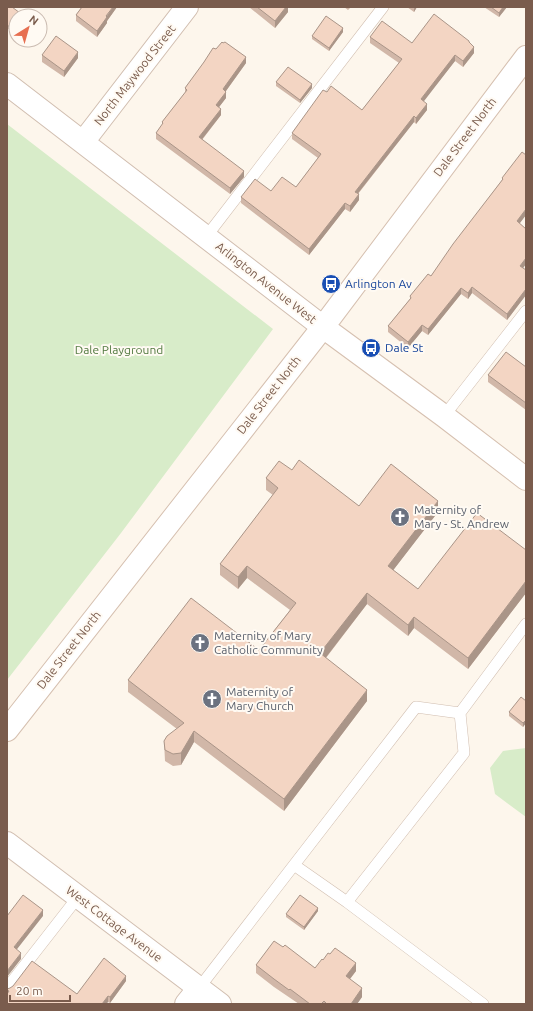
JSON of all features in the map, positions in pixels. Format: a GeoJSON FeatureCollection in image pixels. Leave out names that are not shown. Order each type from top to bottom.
{"type":"FeatureCollection","features":[{"type":"Feature","properties":{"kind":"street","name":"North Maywood Street"},"geometry":{"type":"LineString","coordinates":[[83,142],[187,7]]}},
{"type":"Feature","properties":{"kind":"street","name":"Dale Street North"},"geometry":{"type":"LineString","coordinates":[[7,730],[323,327],[526,57]]}},
{"type":"Feature","properties":{"kind":"street","name":"Arlington Avenue West"},"geometry":{"type":"LineString","coordinates":[[7,84],[323,327],[444,416],[526,479]]}},
{"type":"Feature","properties":{"kind":"street","name":"West Cottage Avenue"},"geometry":{"type":"LineString","coordinates":[[7,844],[78,897],[192,996],[220,1004]]}},
{"type":"Feature","properties":{"kind":"lane"},"geometry":{"type":"LineString","coordinates":[[206,237],[383,7]]}},
{"type":"Feature","properties":{"kind":"lane"},"geometry":{"type":"LineString","coordinates":[[444,416],[526,311]]}},
{"type":"Feature","properties":{"kind":"lane"},"geometry":{"type":"LineString","coordinates":[[347,902],[464,753],[460,713],[526,624]]}},
{"type":"Feature","properties":{"kind":"lane"},"geometry":{"type":"LineString","coordinates":[[192,996],[416,707],[460,713]]}},
{"type":"Feature","properties":{"kind":"lane"},"geometry":{"type":"LineString","coordinates":[[294,865],[347,902],[483,1004]]}},
{"type":"Feature","properties":{"kind":"lane"},"geometry":{"type":"LineString","coordinates":[[7,988],[78,897]]}},
{"type":"Feature","properties":{"kind":"green space","name":"Dale Playground"},"geometry":{"type":"Polygon","coordinates":[[[7,124],[273,329],[121,533],[7,680],[7,124]]]}},
{"type":"Feature","properties":{"kind":"green space"},"geometry":{"type":"Polygon","coordinates":[[[526,748],[526,817],[495,794],[490,768],[503,751],[526,748]]]}},
{"type":"Feature","properties":{"kind":"building"},"geometry":{"type":"Polygon","coordinates":[[[7,7],[12,7],[13,8],[8,8],[8,26],[7,7]]]}},
{"type":"Feature","properties":{"kind":"building"},"geometry":{"type":"Polygon","coordinates":[[[82,7],[113,7],[97,31],[76,15],[82,7]]]}},
{"type":"Feature","properties":{"kind":"building"},"geometry":{"type":"Polygon","coordinates":[[[257,7],[286,7],[275,21],[257,7]]]}},
{"type":"Feature","properties":{"kind":"building"},"geometry":{"type":"Polygon","coordinates":[[[491,7],[503,7],[499,13],[491,7]]]}},
{"type":"Feature","properties":{"kind":"building"},"geometry":{"type":"Polygon","coordinates":[[[434,14],[469,41],[474,47],[463,61],[455,55],[421,99],[427,104],[416,118],[414,116],[355,192],[359,194],[350,206],[345,203],[309,249],[241,197],[255,179],[271,191],[282,177],[296,187],[321,154],[292,133],[323,90],[327,92],[331,86],[362,110],[402,59],[370,37],[382,21],[412,43],[434,14]]]}},
{"type":"Feature","properties":{"kind":"building"},"geometry":{"type":"Polygon","coordinates":[[[326,16],[343,28],[329,48],[312,36],[326,16]]]}},
{"type":"Feature","properties":{"kind":"building"},"geometry":{"type":"Polygon","coordinates":[[[56,36],[78,52],[64,71],[42,55],[56,36]]]}},
{"type":"Feature","properties":{"kind":"building"},"geometry":{"type":"Polygon","coordinates":[[[222,42],[225,42],[246,57],[223,89],[226,92],[216,105],[221,109],[199,137],[244,171],[230,188],[156,133],[163,123],[162,122],[187,90],[185,88],[213,48],[216,49],[222,42]]]}},
{"type":"Feature","properties":{"kind":"building"},"geometry":{"type":"Polygon","coordinates":[[[288,67],[312,84],[300,100],[276,82],[288,67]]]}},
{"type":"Feature","properties":{"kind":"building"},"geometry":{"type":"Polygon","coordinates":[[[522,152],[526,155],[526,209],[517,221],[526,229],[526,258],[520,266],[526,270],[526,289],[507,314],[472,287],[468,293],[461,288],[428,329],[422,325],[408,342],[388,326],[428,274],[431,276],[522,152]]]}},
{"type":"Feature","properties":{"kind":"building"},"geometry":{"type":"Polygon","coordinates":[[[506,352],[526,367],[526,403],[488,375],[506,352]]]}},
{"type":"Feature","properties":{"kind":"building","name":"Maternity of Mary Catholic Community"},"geometry":{"type":"Polygon","coordinates":[[[299,460],[359,506],[391,464],[438,501],[388,566],[418,589],[477,513],[526,550],[526,581],[468,658],[414,617],[408,625],[367,593],[320,653],[367,690],[284,799],[194,731],[181,753],[173,754],[165,750],[164,741],[167,736],[184,723],[128,680],[191,598],[259,650],[296,603],[247,566],[238,577],[220,564],[278,488],[266,478],[279,461],[292,470],[299,460]]]}},
{"type":"Feature","properties":{"kind":"building"},"geometry":{"type":"Polygon","coordinates":[[[521,697],[526,701],[526,720],[523,723],[509,712],[521,697]]]}},
{"type":"Feature","properties":{"kind":"building"},"geometry":{"type":"Polygon","coordinates":[[[23,895],[43,910],[14,947],[21,953],[7,971],[7,916],[23,895]]]}},
{"type":"Feature","properties":{"kind":"building"},"geometry":{"type":"Polygon","coordinates":[[[300,895],[318,908],[304,927],[286,914],[300,895]]]}},
{"type":"Feature","properties":{"kind":"building"},"geometry":{"type":"Polygon","coordinates":[[[274,941],[283,947],[285,945],[315,968],[328,953],[330,954],[335,948],[356,963],[346,976],[362,988],[351,1004],[327,1004],[324,1001],[321,1004],[310,1004],[256,965],[274,941]]]}},
{"type":"Feature","properties":{"kind":"building"},"geometry":{"type":"Polygon","coordinates":[[[104,958],[126,976],[110,997],[108,996],[102,1004],[7,1004],[7,994],[9,991],[7,989],[13,986],[32,961],[77,994],[104,958]]]}},
{"type":"Feature","properties":{"kind":"place","name":"Arlington Av"},"geometry":{"type":"Point","coordinates":[331,284]}},
{"type":"Feature","properties":{"kind":"place","name":"Dale St"},"geometry":{"type":"Point","coordinates":[371,348]}},
{"type":"Feature","properties":{"kind":"place","name":"Maternity of Mary - St. Andrew"},"geometry":{"type":"Point","coordinates":[400,517]}},
{"type":"Feature","properties":{"kind":"place","name":"Maternity of Mary Catholic Community"},"geometry":{"type":"Point","coordinates":[200,643]}},
{"type":"Feature","properties":{"kind":"place","name":"Maternity of Mary Church"},"geometry":{"type":"Point","coordinates":[212,699]}}]}
